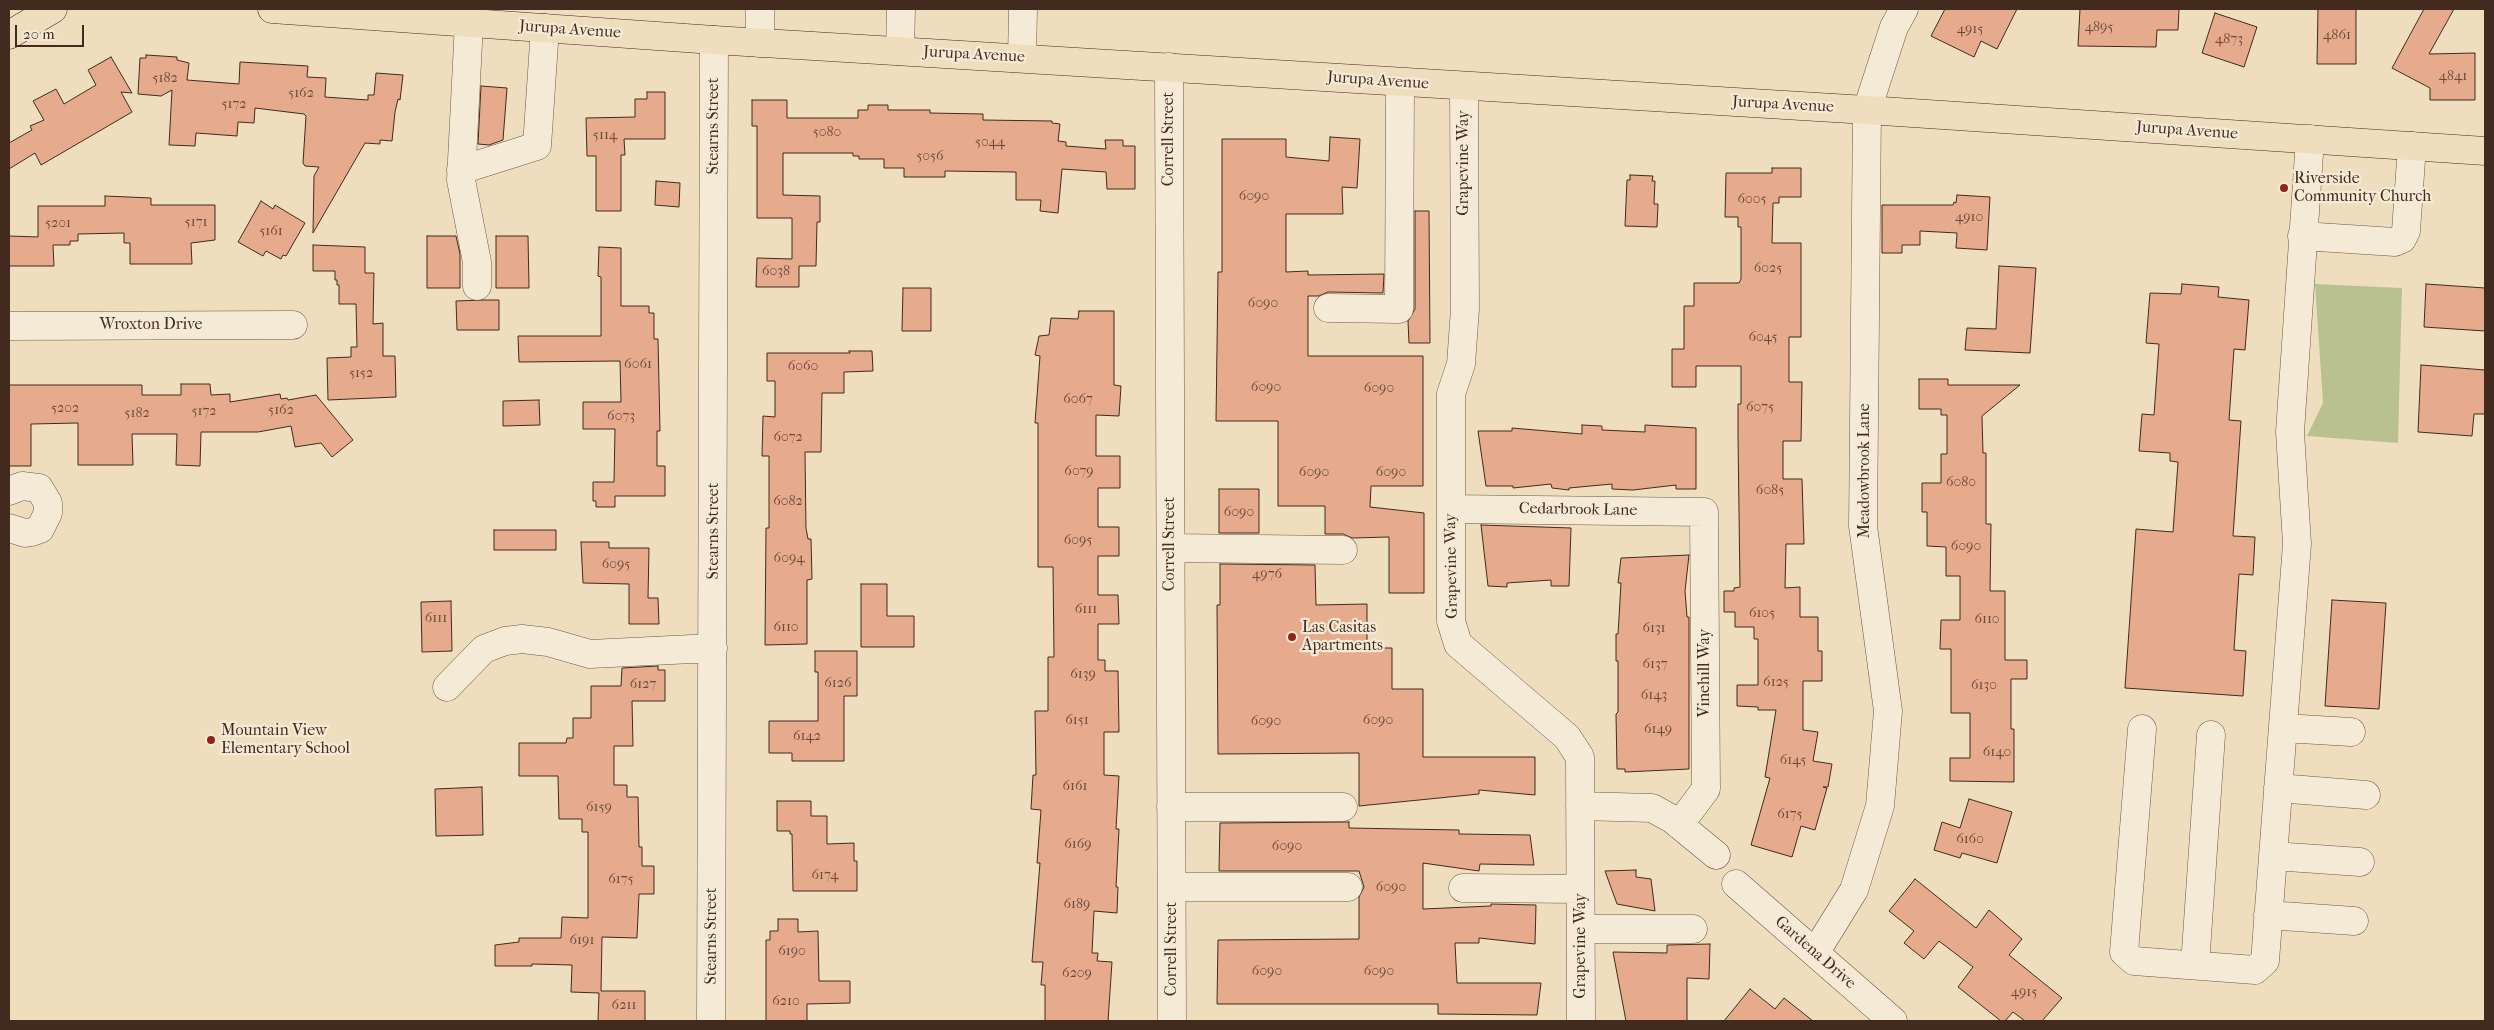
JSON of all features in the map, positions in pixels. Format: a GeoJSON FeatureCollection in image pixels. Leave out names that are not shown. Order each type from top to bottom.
{"type":"FeatureCollection","features":[{"type":"Feature","properties":{"kind":"main road"},"geometry":{"type":"LineString","coordinates":[[9,35],[53,9]]}},
{"type":"Feature","properties":{"kind":"main road","name":"Jurupa Avenue"},"geometry":{"type":"LineString","coordinates":[[277,9],[398,13],[468,23],[714,40],[1867,110],[2485,151]]}},
{"type":"Feature","properties":{"kind":"street"},"geometry":{"type":"LineString","coordinates":[[760,9],[760,43]]}},
{"type":"Feature","properties":{"kind":"street"},"geometry":{"type":"LineString","coordinates":[[900,51],[901,9]]}},
{"type":"Feature","properties":{"kind":"street"},"geometry":{"type":"LineString","coordinates":[[1022,58],[1023,9]]}},
{"type":"Feature","properties":{"kind":"street","name":"Meadowbrook Lane"},"geometry":{"type":"LineString","coordinates":[[1816,953],[1854,890],[1880,806],[1888,710],[1863,526],[1867,110],[1894,27],[1904,9]]}},
{"type":"Feature","properties":{"kind":"street"},"geometry":{"type":"LineString","coordinates":[[468,23],[461,180],[477,262],[478,286]]}},
{"type":"Feature","properties":{"kind":"street"},"geometry":{"type":"LineString","coordinates":[[461,170],[537,146],[545,28]]}},
{"type":"Feature","properties":{"kind":"street","name":"Stearns Street"},"geometry":{"type":"LineString","coordinates":[[711,1021],[714,40]]}},
{"type":"Feature","properties":{"kind":"street","name":"Correll Street"},"geometry":{"type":"LineString","coordinates":[[1169,67],[1172,1021]]}},
{"type":"Feature","properties":{"kind":"street"},"geometry":{"type":"LineString","coordinates":[[1328,308],[1399,309],[1400,83]]}},
{"type":"Feature","properties":{"kind":"street","name":"Grapevine Way"},"geometry":{"type":"LineString","coordinates":[[1464,87],[1465,310],[1461,364],[1451,394],[1451,620],[1458,644],[1566,737],[1580,758],[1581,1021]]}},
{"type":"Feature","properties":{"kind":"street"},"geometry":{"type":"LineString","coordinates":[[2142,729],[2124,952],[2134,961],[2255,970],[2265,961],[2297,544],[2290,432],[2310,139]]}},
{"type":"Feature","properties":{"kind":"street"},"geometry":{"type":"LineString","coordinates":[[2302,236],[2395,242],[2402,239],[2406,231],[2412,146]]}},
{"type":"Feature","properties":{"kind":"street","name":"Wroxton Drive"},"geometry":{"type":"LineString","coordinates":[[9,326],[293,325]]}},
{"type":"Feature","properties":{"kind":"street"},"geometry":{"type":"LineString","coordinates":[[9,491],[22,486],[38,488],[48,502],[48,513],[40,529],[25,532],[9,528]]}},
{"type":"Feature","properties":{"kind":"street","name":"Cedarbrook Lane"},"geometry":{"type":"LineString","coordinates":[[1451,509],[1704,512]]}},
{"type":"Feature","properties":{"kind":"street","name":"Vinehill Way"},"geometry":{"type":"LineString","coordinates":[[1679,825],[1706,789],[1704,512]]}},
{"type":"Feature","properties":{"kind":"street"},"geometry":{"type":"LineString","coordinates":[[1170,548],[1343,550]]}},
{"type":"Feature","properties":{"kind":"street"},"geometry":{"type":"LineString","coordinates":[[447,687],[475,656],[494,644],[505,640],[522,639],[548,642],[590,654],[713,648]]}},
{"type":"Feature","properties":{"kind":"street"},"geometry":{"type":"LineString","coordinates":[[2283,728],[2350,732]]}},
{"type":"Feature","properties":{"kind":"street"},"geometry":{"type":"LineString","coordinates":[[2195,966],[2210,735]]}},
{"type":"Feature","properties":{"kind":"street"},"geometry":{"type":"LineString","coordinates":[[2278,788],[2366,795]]}},
{"type":"Feature","properties":{"kind":"street"},"geometry":{"type":"LineString","coordinates":[[1580,806],[1652,808],[1679,825],[1716,856]]}},
{"type":"Feature","properties":{"kind":"street"},"geometry":{"type":"LineString","coordinates":[[1172,807],[1343,807]]}},
{"type":"Feature","properties":{"kind":"street"},"geometry":{"type":"LineString","coordinates":[[2273,856],[2360,862]]}},
{"type":"Feature","properties":{"kind":"street","name":"Gardena Drive"},"geometry":{"type":"LineString","coordinates":[[1736,884],[1893,1021]]}},
{"type":"Feature","properties":{"kind":"street"},"geometry":{"type":"LineString","coordinates":[[1172,887],[1348,887]]}},
{"type":"Feature","properties":{"kind":"street"},"geometry":{"type":"LineString","coordinates":[[1463,888],[1580,889]]}},
{"type":"Feature","properties":{"kind":"street"},"geometry":{"type":"LineString","coordinates":[[2268,916],[2354,921]]}},
{"type":"Feature","properties":{"kind":"street"},"geometry":{"type":"LineString","coordinates":[[1581,929],[1693,929]]}},
{"type":"Feature","properties":{"kind":"green space"},"geometry":{"type":"Polygon","coordinates":[[[2315,284],[2402,288],[2398,443],[2307,436],[2323,403],[2315,284]]]}},
{"type":"Feature","properties":{"kind":"building"},"geometry":{"type":"Polygon","coordinates":[[[1945,9],[2017,9],[1997,49],[1981,41],[1974,57],[1931,36],[1945,9]]]}},
{"type":"Feature","properties":{"kind":"building"},"geometry":{"type":"Polygon","coordinates":[[[2080,9],[2179,9],[2178,30],[2157,30],[2156,47],[2078,46],[2080,9]]]}},
{"type":"Feature","properties":{"kind":"building"},"geometry":{"type":"Polygon","coordinates":[[[2318,9],[2356,9],[2356,64],[2317,64],[2318,9]]]}},
{"type":"Feature","properties":{"kind":"building"},"geometry":{"type":"Polygon","coordinates":[[[2424,9],[2454,9],[2429,54],[2475,53],[2475,100],[2430,100],[2430,88],[2392,68],[2424,9]]]}},
{"type":"Feature","properties":{"kind":"building"},"geometry":{"type":"Polygon","coordinates":[[[2215,13],[2257,27],[2244,67],[2202,53],[2215,13]]]}},
{"type":"Feature","properties":{"kind":"building"},"geometry":{"type":"Polygon","coordinates":[[[146,55],[177,57],[177,60],[189,63],[187,80],[239,84],[240,62],[308,66],[307,77],[326,78],[325,97],[368,100],[368,95],[374,95],[376,73],[403,75],[400,100],[398,99],[395,112],[392,141],[380,140],[380,144],[365,143],[313,233],[314,176],[319,167],[305,166],[303,163],[306,116],[304,114],[255,108],[254,123],[238,122],[237,136],[196,133],[195,146],[169,145],[172,90],[161,96],[138,94],[140,58],[146,58],[146,55]]]}},
{"type":"Feature","properties":{"kind":"building"},"geometry":{"type":"Polygon","coordinates":[[[111,57],[132,93],[121,92],[132,112],[41,165],[35,153],[9,169],[9,143],[32,130],[30,126],[44,120],[33,101],[56,89],[64,104],[96,85],[88,70],[111,57]]]}},
{"type":"Feature","properties":{"kind":"building"},"geometry":{"type":"Polygon","coordinates":[[[481,86],[507,88],[503,140],[489,145],[478,144],[481,86]]]}},
{"type":"Feature","properties":{"kind":"building"},"geometry":{"type":"Polygon","coordinates":[[[647,92],[665,92],[665,139],[624,139],[625,155],[621,155],[621,211],[596,211],[596,156],[587,156],[586,118],[635,117],[635,99],[647,99],[647,92]]]}},
{"type":"Feature","properties":{"kind":"building"},"geometry":{"type":"Polygon","coordinates":[[[752,100],[787,100],[787,118],[858,118],[858,110],[868,110],[868,105],[888,105],[888,110],[930,110],[930,113],[983,114],[983,120],[1052,121],[1052,123],[1060,124],[1058,141],[1066,142],[1066,146],[1106,149],[1105,140],[1123,140],[1123,146],[1135,146],[1135,189],[1107,189],[1106,172],[1062,169],[1058,213],[1040,211],[1041,200],[1016,200],[1016,172],[945,171],[945,177],[904,177],[904,168],[884,168],[884,159],[859,159],[859,156],[853,156],[853,153],[783,153],[783,195],[820,196],[820,222],[817,222],[816,266],[799,266],[799,287],[756,287],[757,258],[792,259],[792,218],[757,218],[757,126],[752,126],[752,100]]]}},
{"type":"Feature","properties":{"kind":"building"},"geometry":{"type":"Polygon","coordinates":[[[1330,137],[1360,139],[1357,188],[1342,187],[1343,214],[1286,214],[1286,272],[1308,271],[1308,275],[1384,274],[1383,293],[1328,292],[1319,296],[1308,296],[1308,356],[1423,356],[1423,486],[1371,486],[1370,507],[1424,513],[1424,593],[1389,593],[1389,537],[1352,538],[1343,534],[1325,534],[1325,506],[1278,506],[1278,421],[1216,421],[1218,272],[1222,272],[1222,139],[1286,139],[1286,157],[1329,161],[1330,137]]]}},
{"type":"Feature","properties":{"kind":"building"},"geometry":{"type":"Polygon","coordinates":[[[1772,168],[1801,168],[1801,197],[1779,197],[1779,203],[1773,203],[1772,243],[1801,243],[1801,337],[1789,337],[1789,382],[1802,382],[1801,441],[1783,441],[1783,479],[1802,479],[1804,544],[1786,544],[1785,588],[1800,587],[1800,617],[1818,617],[1818,651],[1822,651],[1822,681],[1803,681],[1803,730],[1818,732],[1813,761],[1832,764],[1828,787],[1823,787],[1827,788],[1815,830],[1801,826],[1792,857],[1751,845],[1770,778],[1765,777],[1776,710],[1758,710],[1758,707],[1737,706],[1737,685],[1758,685],[1758,639],[1754,639],[1754,627],[1735,627],[1735,612],[1724,612],[1724,591],[1734,591],[1734,588],[1740,587],[1738,404],[1741,404],[1741,366],[1696,366],[1696,387],[1672,387],[1672,349],[1684,349],[1684,306],[1694,306],[1694,283],[1739,283],[1741,279],[1741,227],[1738,227],[1738,217],[1725,217],[1726,173],[1772,173],[1772,168]]]}},
{"type":"Feature","properties":{"kind":"building"},"geometry":{"type":"Polygon","coordinates":[[[1630,175],[1653,176],[1652,181],[1655,181],[1654,204],[1658,204],[1657,227],[1625,226],[1627,180],[1630,180],[1630,175]]]}},
{"type":"Feature","properties":{"kind":"building"},"geometry":{"type":"Polygon","coordinates":[[[656,181],[680,183],[679,207],[655,205],[656,181]]]}},
{"type":"Feature","properties":{"kind":"building"},"geometry":{"type":"Polygon","coordinates":[[[1957,195],[1990,197],[1987,250],[1956,248],[1957,233],[1920,231],[1920,245],[1902,245],[1902,253],[1882,253],[1882,205],[1953,205],[1954,202],[1956,203],[1957,195]]]}},
{"type":"Feature","properties":{"kind":"building"},"geometry":{"type":"Polygon","coordinates":[[[105,196],[151,198],[151,205],[215,205],[215,240],[191,243],[192,264],[130,264],[130,243],[124,243],[124,233],[78,234],[78,241],[70,241],[70,245],[53,245],[54,266],[9,266],[9,236],[38,237],[38,206],[105,206],[105,196]]]}},
{"type":"Feature","properties":{"kind":"building"},"geometry":{"type":"Polygon","coordinates":[[[261,201],[273,209],[275,205],[305,223],[286,256],[283,255],[281,259],[266,251],[263,256],[238,242],[261,201]]]}},
{"type":"Feature","properties":{"kind":"building"},"geometry":{"type":"Polygon","coordinates":[[[1415,211],[1429,211],[1430,343],[1409,343],[1408,321],[1415,309],[1415,211]]]}},
{"type":"Feature","properties":{"kind":"building"},"geometry":{"type":"Polygon","coordinates":[[[427,236],[456,236],[460,254],[460,288],[427,288],[427,236]]]}},
{"type":"Feature","properties":{"kind":"building"},"geometry":{"type":"Polygon","coordinates":[[[496,236],[528,236],[529,288],[496,288],[496,236]]]}},
{"type":"Feature","properties":{"kind":"building"},"geometry":{"type":"Polygon","coordinates":[[[313,245],[365,247],[365,273],[374,273],[373,324],[383,323],[383,356],[395,356],[396,397],[328,400],[327,358],[351,357],[351,347],[357,347],[356,304],[339,304],[339,285],[337,285],[337,280],[335,280],[335,271],[313,271],[313,245]]]}},
{"type":"Feature","properties":{"kind":"building"},"geometry":{"type":"Polygon","coordinates":[[[599,247],[621,248],[621,306],[649,306],[649,313],[654,313],[654,339],[658,339],[660,431],[657,431],[657,466],[665,466],[665,496],[615,496],[615,507],[596,507],[596,501],[593,501],[593,482],[614,482],[615,429],[583,429],[583,402],[621,402],[620,361],[519,362],[518,336],[601,336],[601,277],[598,276],[599,247]]]}},
{"type":"Feature","properties":{"kind":"building"},"geometry":{"type":"Polygon","coordinates":[[[1999,266],[2036,268],[2030,353],[1965,350],[1967,328],[1996,329],[1999,266]]]}},
{"type":"Feature","properties":{"kind":"building"},"geometry":{"type":"Polygon","coordinates":[[[2182,284],[2219,287],[2218,297],[2249,300],[2245,350],[2234,349],[2229,420],[2241,421],[2233,536],[2255,537],[2253,575],[2239,574],[2234,650],[2246,651],[2243,696],[2125,688],[2136,529],[2173,532],[2178,462],[2170,461],[2170,453],[2139,451],[2142,414],[2154,415],[2159,344],[2146,343],[2150,293],[2181,294],[2182,284]]]}},
{"type":"Feature","properties":{"kind":"building"},"geometry":{"type":"Polygon","coordinates":[[[2426,284],[2485,288],[2485,331],[2424,327],[2426,284]]]}},
{"type":"Feature","properties":{"kind":"building"},"geometry":{"type":"Polygon","coordinates":[[[903,288],[931,288],[931,331],[902,331],[903,288]]]}},
{"type":"Feature","properties":{"kind":"building"},"geometry":{"type":"Polygon","coordinates":[[[499,300],[499,330],[457,330],[456,301],[499,300]]]}},
{"type":"Feature","properties":{"kind":"building"},"geometry":{"type":"Polygon","coordinates":[[[1079,311],[1114,311],[1114,385],[1121,386],[1119,416],[1096,415],[1096,456],[1120,456],[1120,488],[1098,488],[1098,527],[1119,527],[1119,556],[1098,556],[1098,595],[1118,595],[1119,624],[1098,624],[1098,660],[1105,660],[1105,671],[1118,671],[1119,732],[1104,732],[1104,775],[1119,776],[1116,829],[1119,829],[1116,887],[1118,887],[1117,913],[1094,911],[1092,953],[1098,953],[1097,961],[1112,962],[1108,1021],[1045,1021],[1045,985],[1041,985],[1043,962],[1032,962],[1040,863],[1037,863],[1041,810],[1031,809],[1033,775],[1036,775],[1035,711],[1048,711],[1048,657],[1054,657],[1053,567],[1038,567],[1038,423],[1035,423],[1040,356],[1035,355],[1039,336],[1049,335],[1051,318],[1078,319],[1079,311]]]}},
{"type":"Feature","properties":{"kind":"building"},"geometry":{"type":"Polygon","coordinates":[[[849,351],[872,351],[873,371],[844,372],[844,393],[822,393],[821,452],[805,452],[806,528],[808,539],[811,539],[812,579],[807,580],[807,644],[765,645],[766,528],[769,528],[769,456],[762,456],[763,416],[775,417],[775,381],[767,381],[767,353],[850,353],[849,351]]]}},
{"type":"Feature","properties":{"kind":"building"},"geometry":{"type":"Polygon","coordinates":[[[2421,365],[2485,370],[2485,414],[2474,414],[2472,436],[2418,432],[2421,365]]]}},
{"type":"Feature","properties":{"kind":"building"},"geometry":{"type":"Polygon","coordinates":[[[1919,379],[1948,379],[1948,385],[2020,385],[1982,416],[1983,453],[1986,453],[1986,524],[1991,524],[1990,591],[2005,591],[2005,660],[2027,660],[2027,679],[2011,679],[2011,729],[2014,729],[2014,782],[1950,781],[1950,758],[1970,758],[1970,713],[1951,713],[1951,649],[1940,649],[1941,620],[1960,620],[1960,576],[1946,576],[1946,547],[1927,546],[1927,512],[1922,512],[1922,483],[1941,483],[1941,454],[1947,454],[1947,415],[1941,415],[1941,409],[1919,409],[1919,379]]]}},
{"type":"Feature","properties":{"kind":"building"},"geometry":{"type":"Polygon","coordinates":[[[181,384],[210,384],[211,395],[230,394],[230,402],[280,394],[281,399],[287,398],[288,400],[316,395],[353,440],[332,457],[321,443],[295,447],[291,426],[258,432],[201,432],[200,466],[176,465],[177,434],[132,434],[133,465],[78,465],[78,423],[31,424],[31,466],[9,466],[9,385],[142,385],[142,395],[181,395],[181,384]]]}},
{"type":"Feature","properties":{"kind":"building"},"geometry":{"type":"Polygon","coordinates":[[[539,400],[540,425],[503,426],[503,401],[539,400]]]}},
{"type":"Feature","properties":{"kind":"building"},"geometry":{"type":"Polygon","coordinates":[[[1582,425],[1602,426],[1602,430],[1645,432],[1645,425],[1696,428],[1696,489],[1676,489],[1676,485],[1633,490],[1612,489],[1612,484],[1569,488],[1569,490],[1552,488],[1551,484],[1513,488],[1513,486],[1486,486],[1478,431],[1512,431],[1512,428],[1582,434],[1582,425]]]}},
{"type":"Feature","properties":{"kind":"building"},"geometry":{"type":"Polygon","coordinates":[[[1219,489],[1259,489],[1259,533],[1219,533],[1219,489]]]}},
{"type":"Feature","properties":{"kind":"building"},"geometry":{"type":"Polygon","coordinates":[[[1481,525],[1571,528],[1569,586],[1551,586],[1551,580],[1507,583],[1507,587],[1488,586],[1481,525]]]}},
{"type":"Feature","properties":{"kind":"building"},"geometry":{"type":"Polygon","coordinates":[[[494,530],[556,530],[556,550],[494,550],[494,530]]]}},
{"type":"Feature","properties":{"kind":"building"},"geometry":{"type":"Polygon","coordinates":[[[581,542],[609,542],[609,548],[649,548],[648,598],[658,598],[659,624],[629,624],[629,584],[583,583],[581,542]]]}},
{"type":"Feature","properties":{"kind":"building"},"geometry":{"type":"Polygon","coordinates":[[[1689,555],[1685,591],[1687,617],[1689,617],[1689,769],[1625,772],[1625,769],[1617,769],[1616,714],[1618,712],[1618,661],[1616,661],[1616,634],[1618,634],[1621,583],[1618,583],[1621,558],[1689,555]]]}},
{"type":"Feature","properties":{"kind":"building"},"geometry":{"type":"Polygon","coordinates":[[[1220,564],[1315,565],[1316,605],[1367,604],[1367,648],[1392,648],[1392,689],[1423,689],[1423,757],[1535,757],[1535,795],[1479,790],[1479,794],[1359,806],[1359,753],[1218,754],[1217,605],[1220,605],[1220,564]]]}},
{"type":"Feature","properties":{"kind":"building"},"geometry":{"type":"Polygon","coordinates":[[[861,584],[887,584],[887,616],[914,616],[914,647],[861,647],[861,584]]]}},
{"type":"Feature","properties":{"kind":"building"},"geometry":{"type":"Polygon","coordinates":[[[2332,600],[2386,603],[2379,709],[2325,706],[2332,600]]]}},
{"type":"Feature","properties":{"kind":"building"},"geometry":{"type":"Polygon","coordinates":[[[451,601],[452,651],[422,652],[421,602],[451,601]]]}},
{"type":"Feature","properties":{"kind":"building"},"geometry":{"type":"Polygon","coordinates":[[[815,651],[857,651],[857,696],[844,696],[844,761],[792,761],[792,753],[769,753],[769,721],[818,721],[818,672],[815,672],[815,651]]]}},
{"type":"Feature","properties":{"kind":"building"},"geometry":{"type":"Polygon","coordinates":[[[658,666],[658,670],[665,670],[665,701],[632,701],[633,746],[614,746],[614,785],[627,785],[627,797],[638,797],[639,847],[642,847],[642,866],[654,866],[654,894],[639,894],[637,938],[602,937],[601,991],[645,991],[645,1021],[598,1021],[599,993],[571,992],[572,965],[532,964],[532,966],[495,966],[495,945],[519,942],[519,938],[561,938],[562,917],[588,918],[588,832],[582,832],[582,819],[559,819],[558,776],[519,776],[519,743],[566,743],[567,738],[573,738],[573,718],[591,718],[591,686],[621,686],[622,668],[658,666]]]}},
{"type":"Feature","properties":{"kind":"building"},"geometry":{"type":"Polygon","coordinates":[[[482,787],[483,835],[436,836],[435,789],[482,787]]]}},
{"type":"Feature","properties":{"kind":"building"},"geometry":{"type":"Polygon","coordinates":[[[1969,799],[2012,812],[1997,863],[1962,853],[1960,858],[1934,850],[1942,822],[1960,828],[1969,799]]]}},
{"type":"Feature","properties":{"kind":"building"},"geometry":{"type":"Polygon","coordinates":[[[777,801],[811,801],[811,816],[827,816],[827,844],[854,843],[854,861],[857,861],[857,891],[793,891],[792,834],[790,834],[790,831],[777,831],[777,801]]]}},
{"type":"Feature","properties":{"kind":"building"},"geometry":{"type":"Polygon","coordinates":[[[1349,822],[1349,828],[1459,830],[1459,834],[1530,835],[1534,865],[1480,864],[1479,871],[1423,863],[1423,909],[1491,906],[1491,904],[1536,905],[1535,944],[1479,938],[1479,943],[1455,943],[1457,983],[1541,983],[1537,1015],[1438,1014],[1438,1004],[1217,1004],[1218,940],[1359,939],[1359,897],[1364,887],[1359,871],[1219,871],[1220,823],[1349,822]]]}},
{"type":"Feature","properties":{"kind":"building"},"geometry":{"type":"Polygon","coordinates":[[[1636,870],[1636,877],[1651,879],[1655,911],[1617,904],[1605,871],[1636,870]]]}},
{"type":"Feature","properties":{"kind":"building"},"geometry":{"type":"Polygon","coordinates":[[[1915,879],[1976,928],[1989,910],[2022,939],[2009,955],[2062,998],[2042,1021],[2025,1021],[2013,1012],[2005,1021],[2001,1021],[1958,987],[1973,967],[1939,941],[1924,959],[1904,943],[1914,931],[1889,911],[1915,879]]]}},
{"type":"Feature","properties":{"kind":"building"},"geometry":{"type":"Polygon","coordinates":[[[778,919],[798,919],[798,932],[818,931],[819,981],[850,981],[850,1003],[807,1004],[807,1021],[766,1021],[766,940],[770,940],[770,931],[778,931],[778,919]]]}},
{"type":"Feature","properties":{"kind":"building"},"geometry":{"type":"Polygon","coordinates":[[[1710,944],[1709,979],[1687,978],[1687,1021],[1626,1021],[1613,952],[1667,953],[1667,945],[1710,944]]]}},
{"type":"Feature","properties":{"kind":"building"},"geometry":{"type":"Polygon","coordinates":[[[1750,989],[1775,1009],[1784,998],[1813,1021],[1724,1021],[1750,989]]]}},
{"type":"Feature","properties":{"kind":"place","name":"Riverside Community Church"},"geometry":{"type":"Point","coordinates":[2284,188]}},
{"type":"Feature","properties":{"kind":"place","name":"Las Casitas Apartments"},"geometry":{"type":"Point","coordinates":[1292,637]}},
{"type":"Feature","properties":{"kind":"place","name":"Mountain View Elementary School"},"geometry":{"type":"Point","coordinates":[211,740]}}]}
